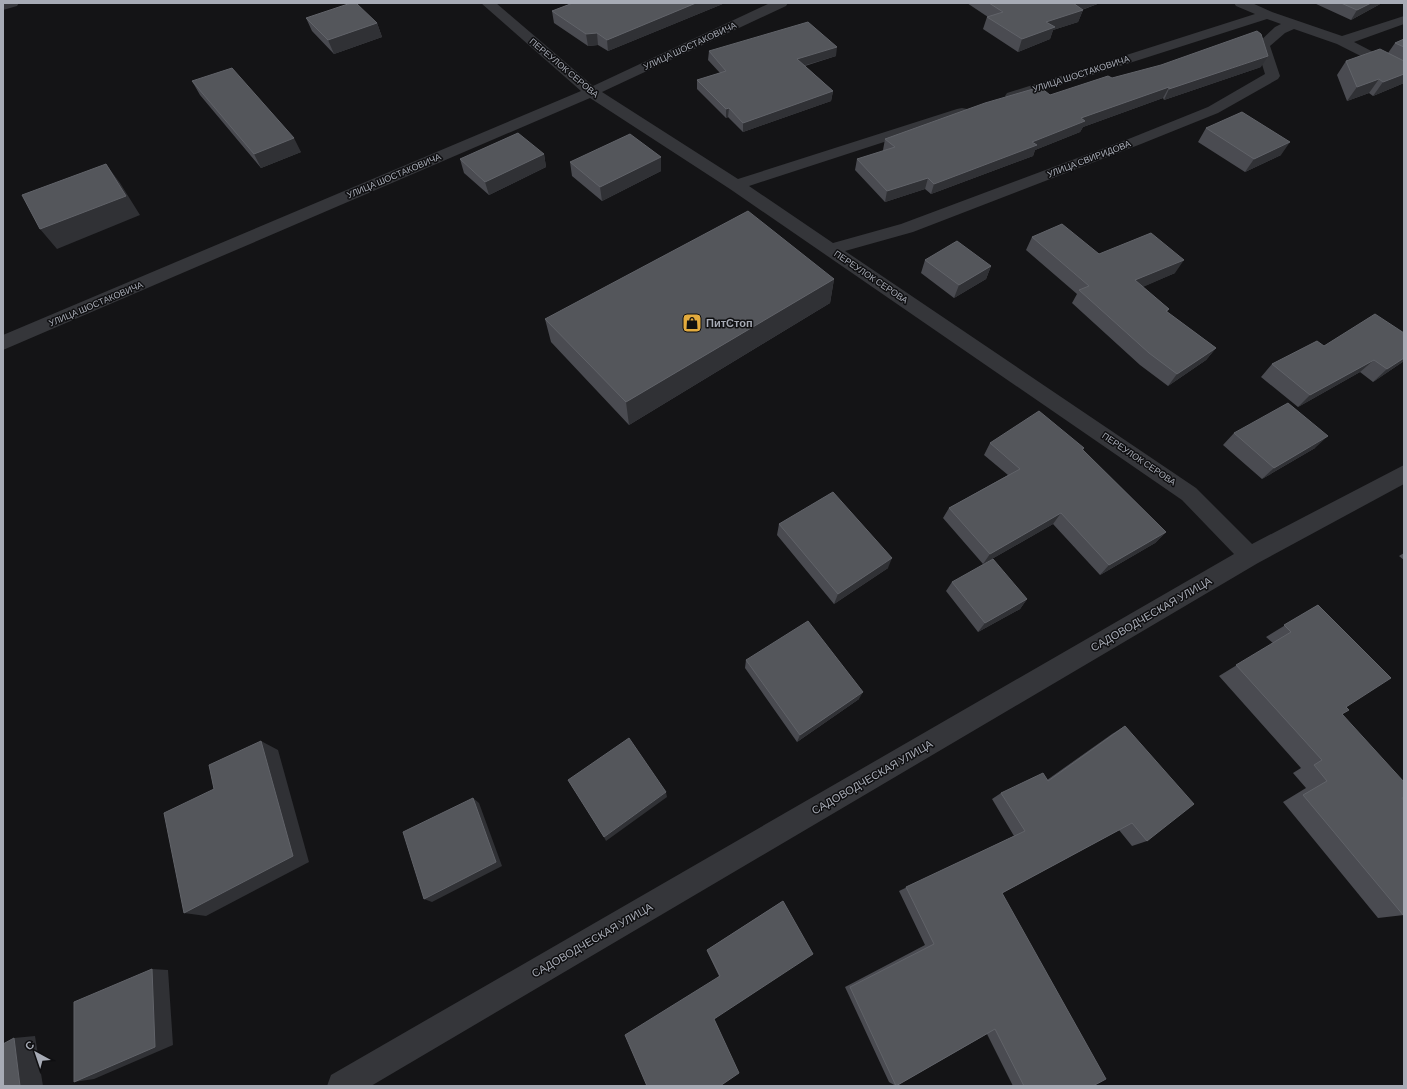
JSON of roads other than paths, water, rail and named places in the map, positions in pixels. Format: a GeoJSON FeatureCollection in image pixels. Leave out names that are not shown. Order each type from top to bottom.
{"type":"FeatureCollection","features":[{"type":"Feature","properties":{"kind":"street"},"geometry":{"type":"LineString","coordinates":[[3,6],[12,3]]}},
{"type":"Feature","properties":{"kind":"street","name":"ПЕРЕУЛОК СЕРОВА"},"geometry":{"type":"LineString","coordinates":[[488,3],[591,92],[736,185],[832,249],[1189,494],[1250,556]]}},
{"type":"Feature","properties":{"kind":"street","name":"УЛИЦА ШОСТАКОВИЧА"},"geometry":{"type":"LineString","coordinates":[[3,343],[591,92],[781,3]]}},
{"type":"Feature","properties":{"kind":"street"},"geometry":{"type":"LineString","coordinates":[[1242,3],[1267,15],[1342,41],[1404,74]]}},
{"type":"Feature","properties":{"kind":"street","name":"УЛИЦА ШОСТАКОВИЧА"},"geometry":{"type":"LineString","coordinates":[[1001,100],[1267,15]]}},
{"type":"Feature","properties":{"kind":"street"},"geometry":{"type":"LineString","coordinates":[[1342,41],[1404,20]]}},
{"type":"Feature","properties":{"kind":"street","name":"УЛИЦА СВИРИДОВА"},"geometry":{"type":"LineString","coordinates":[[832,249],[914,225],[1122,147],[1213,110],[1273,76],[1263,45],[1280,30],[1294,24]]}},
{"type":"Feature","properties":{"kind":"street"},"geometry":{"type":"LineString","coordinates":[[736,185],[979,107]]}},
{"type":"Feature","properties":{"kind":"street","name":"САДОВОДЧЕСКАЯ УЛИЦА"},"geometry":{"type":"LineString","coordinates":[[342,1086],[1250,556],[1404,474]]}},
{"type":"Feature","properties":{"kind":"place","name":"ПитСтоп"},"geometry":{"type":"Point","coordinates":[692,323]}}]}
